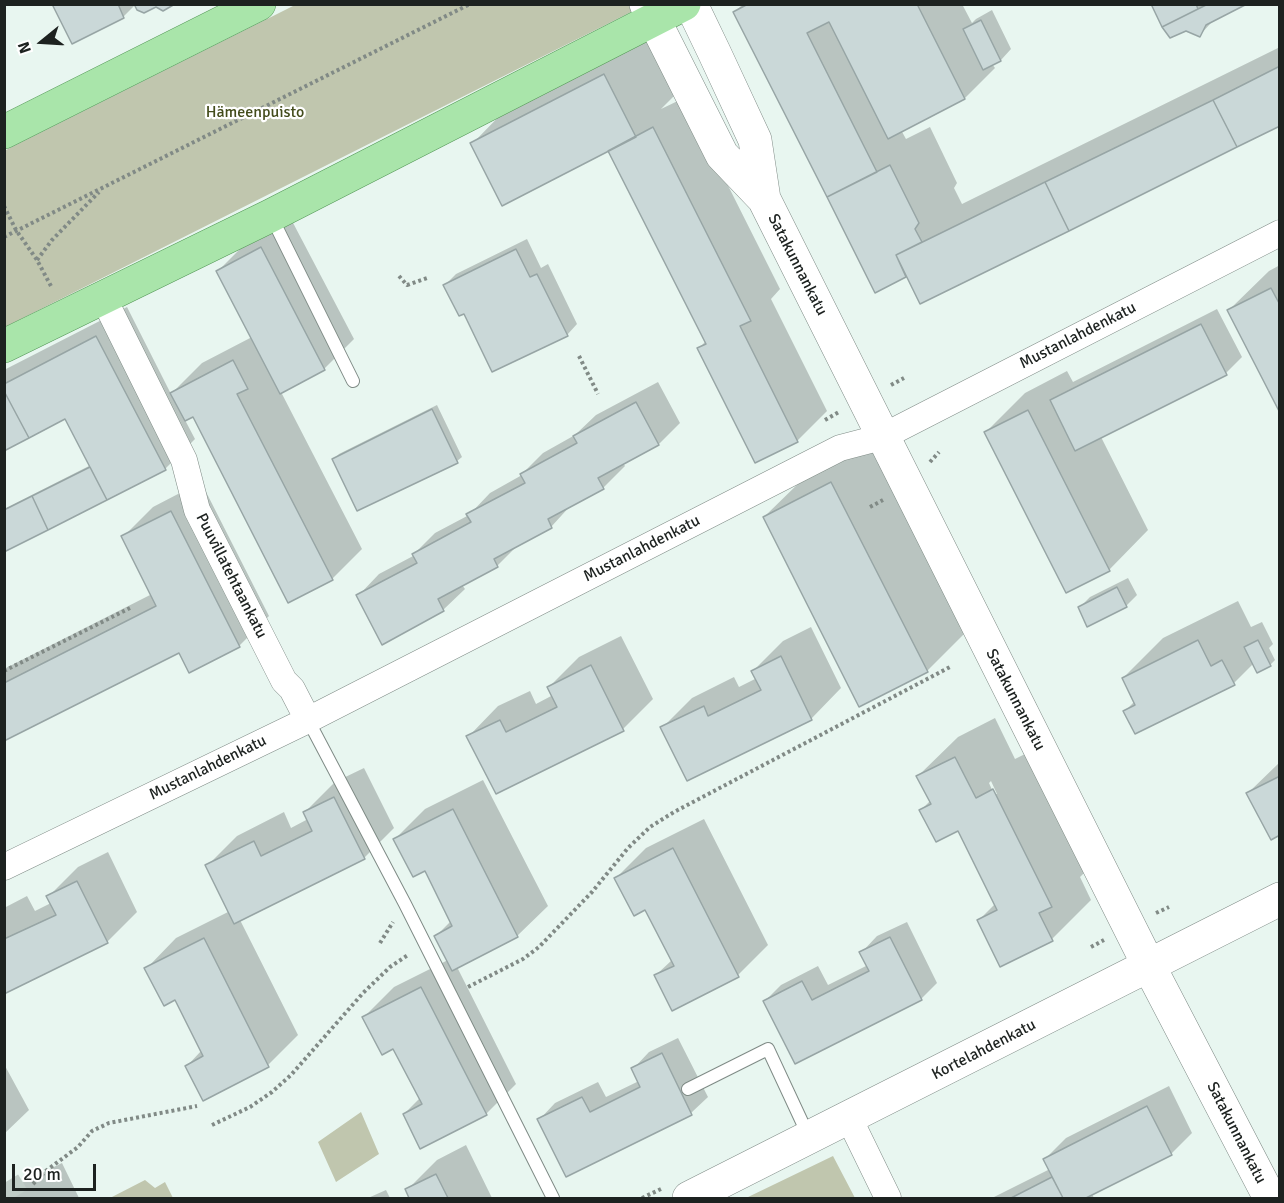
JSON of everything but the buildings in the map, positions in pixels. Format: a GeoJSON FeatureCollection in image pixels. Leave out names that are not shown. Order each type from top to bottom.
{"type":"FeatureCollection","features":[{"type":"Feature","properties":{"kind":"main road"},"geometry":{"type":"LineString","coordinates":[[7,125],[259,4]]}},
{"type":"Feature","properties":{"kind":"main road"},"geometry":{"type":"LineString","coordinates":[[4,346],[270,216],[650,12],[684,4]]}},
{"type":"Feature","properties":{"kind":"street","name":"Satakunnankatu"},"geometry":{"type":"LineString","coordinates":[[691,4],[755,140],[764,199]]}},
{"type":"Feature","properties":{"kind":"street","name":"Satakunnankatu"},"geometry":{"type":"LineString","coordinates":[[650,12],[722,155],[764,199],[1149,966],[1270,1198]]}},
{"type":"Feature","properties":{"kind":"street","name":"Mustanlahdenkatu"},"geometry":{"type":"LineString","coordinates":[[4,867],[308,720],[840,448],[882,437],[1280,233]]}},
{"type":"Feature","properties":{"kind":"street","name":"Puuvillatehtaankatu"},"geometry":{"type":"LineString","coordinates":[[103,297],[184,460],[197,510],[284,681],[292,689],[308,720]]}},
{"type":"Feature","properties":{"kind":"street","name":"Kortelahdenkatu"},"geometry":{"type":"LineString","coordinates":[[689,1198],[1280,899]]}},
{"type":"Feature","properties":{"kind":"street"},"geometry":{"type":"LineString","coordinates":[[849,1118],[888,1198]]}},
{"type":"Feature","properties":{"kind":"lane"},"geometry":{"type":"LineString","coordinates":[[270,216],[353,381]]}},
{"type":"Feature","properties":{"kind":"lane"},"geometry":{"type":"LineString","coordinates":[[308,720],[452,995],[553,1198]]}},
{"type":"Feature","properties":{"kind":"lane"},"geometry":{"type":"LineString","coordinates":[[688,1089],[768,1049],[809,1138]]}},
{"type":"Feature","properties":{"kind":"path"},"geometry":{"type":"LineString","coordinates":[[4,237],[470,4]]}},
{"type":"Feature","properties":{"kind":"path"},"geometry":{"type":"LineString","coordinates":[[38,260],[52,240],[103,188]]}},
{"type":"Feature","properties":{"kind":"path"},"geometry":{"type":"LineString","coordinates":[[4,206],[16,230],[38,260],[65,316]]}},
{"type":"Feature","properties":{"kind":"path"},"geometry":{"type":"LineString","coordinates":[[399,276],[407,285],[427,278]]}},
{"type":"Feature","properties":{"kind":"path"},"geometry":{"type":"LineString","coordinates":[[579,356],[598,394]]}},
{"type":"Feature","properties":{"kind":"path"},"geometry":{"type":"LineString","coordinates":[[4,671],[130,608]]}},
{"type":"Feature","properties":{"kind":"path"},"geometry":{"type":"LineString","coordinates":[[452,995],[523,958],[539,947],[592,892],[628,848],[650,827],[674,812],[950,667]]}},
{"type":"Feature","properties":{"kind":"path"},"geometry":{"type":"LineString","coordinates":[[212,1125],[250,1107],[272,1092],[291,1075],[375,980],[390,967],[426,945]]}},
{"type":"Feature","properties":{"kind":"path"},"geometry":{"type":"LineString","coordinates":[[33,1184],[47,1170],[78,1147],[92,1131],[109,1122],[196,1106]]}},
{"type":"Feature","properties":{"kind":"green space","name":"Hämeenpuisto"},"geometry":{"type":"Polygon","coordinates":[[[295,5],[645,5],[5,327],[4,151],[295,5]]]}},
{"type":"Feature","properties":{"kind":"green space"},"geometry":{"type":"Polygon","coordinates":[[[361,1112],[379,1154],[336,1182],[318,1142],[361,1112]]]}},
{"type":"Feature","properties":{"kind":"green space"},"geometry":{"type":"Polygon","coordinates":[[[833,1156],[855,1198],[746,1198],[833,1156]]]}},
{"type":"Feature","properties":{"kind":"green space"},"geometry":{"type":"Polygon","coordinates":[[[145,1180],[155,1188],[165,1182],[173,1198],[110,1198],[145,1180]]]}},
{"type":"Feature","properties":{"kind":"tunnel"},"geometry":{"type":"LineString","coordinates":[[4,1183],[13,1198]]}}]}
